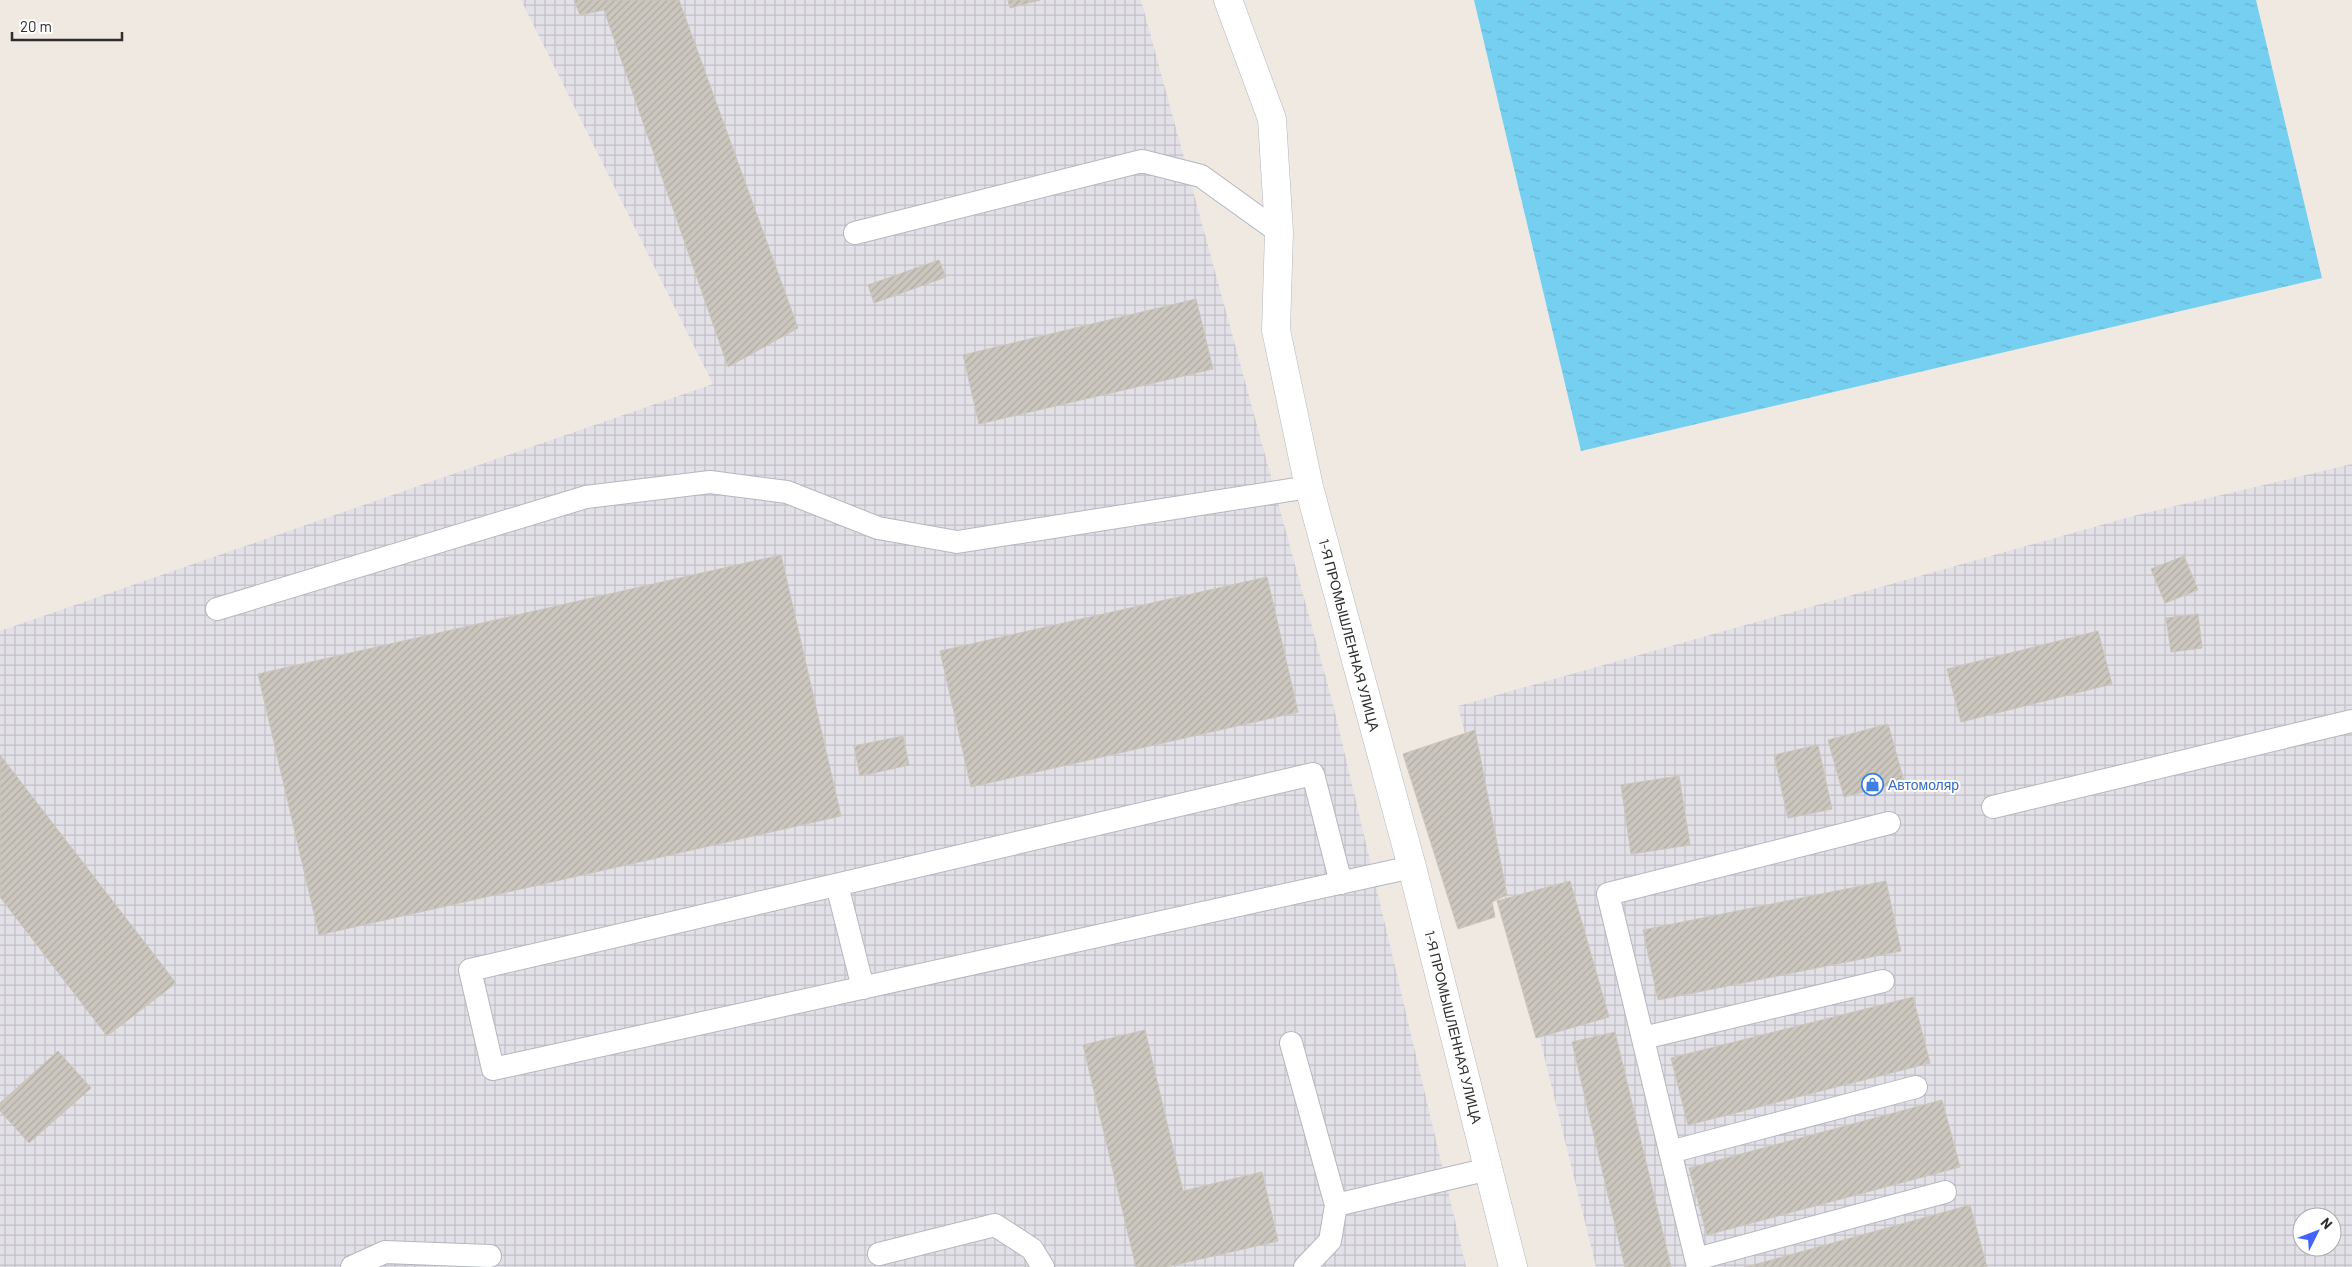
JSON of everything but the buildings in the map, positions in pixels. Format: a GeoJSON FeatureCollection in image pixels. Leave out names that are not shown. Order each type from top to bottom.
{"type":"FeatureCollection","features":[{"type":"Feature","properties":{"kind":"street","name":"1-Я ПРОМЫШЛЕННАЯ УЛИЦА"},"geometry":{"type":"LineString","coordinates":[[1228,0],[1272,119],[1279,232],[1276,330],[1309,487],[1412,867],[1513,1267]]}},
{"type":"Feature","properties":{"kind":"lane"},"geometry":{"type":"LineString","coordinates":[[855,233],[1142,160],[1201,176],[1279,232]]}},
{"type":"Feature","properties":{"kind":"lane"},"geometry":{"type":"LineString","coordinates":[[217,609],[586,497],[710,482],[787,492],[878,528],[957,542],[1309,487]]}},
{"type":"Feature","properties":{"kind":"lane"},"geometry":{"type":"LineString","coordinates":[[1993,807],[2352,721]]}},
{"type":"Feature","properties":{"kind":"lane"},"geometry":{"type":"LineString","coordinates":[[1341,883],[1313,774],[470,970],[493,1069],[1341,883],[1412,867]]}},
{"type":"Feature","properties":{"kind":"lane"},"geometry":{"type":"LineString","coordinates":[[1889,823],[1608,894],[1697,1263],[1945,1192]]}},
{"type":"Feature","properties":{"kind":"lane"},"geometry":{"type":"LineString","coordinates":[[837,885],[863,988]]}},
{"type":"Feature","properties":{"kind":"lane"},"geometry":{"type":"LineString","coordinates":[[1643,1038],[1883,981]]}},
{"type":"Feature","properties":{"kind":"lane"},"geometry":{"type":"LineString","coordinates":[[1291,1043],[1336,1205],[1330,1241],[1304,1267]]}},
{"type":"Feature","properties":{"kind":"lane"},"geometry":{"type":"LineString","coordinates":[[1670,1152],[1916,1087]]}},
{"type":"Feature","properties":{"kind":"lane"},"geometry":{"type":"LineString","coordinates":[[1336,1205],[1489,1169]]}},
{"type":"Feature","properties":{"kind":"lane"},"geometry":{"type":"LineString","coordinates":[[879,1254],[995,1225],[1032,1249],[1043,1267]]}},
{"type":"Feature","properties":{"kind":"lane"},"geometry":{"type":"LineString","coordinates":[[352,1267],[385,1252],[490,1256]]}},
{"type":"Feature","properties":{"kind":"shaded area"},"geometry":{"type":"Polygon","coordinates":[[[521,0],[1141,0],[1333,704],[1466,1267],[0,1267],[0,631],[713,384],[521,0]]]}},
{"type":"Feature","properties":{"kind":"shaded area"},"geometry":{"type":"Polygon","coordinates":[[[2352,464],[2352,1267],[1596,1267],[1458,706],[2133,516],[2352,464]]]}},
{"type":"Feature","properties":{"kind":"water"},"geometry":{"type":"Polygon","coordinates":[[[1474,0],[2256,0],[2322,278],[1581,451],[1474,0]]]}},
{"type":"Feature","properties":{"kind":"place","name":"Автомоляр"},"geometry":{"type":"Point","coordinates":[1872,785]}}]}
